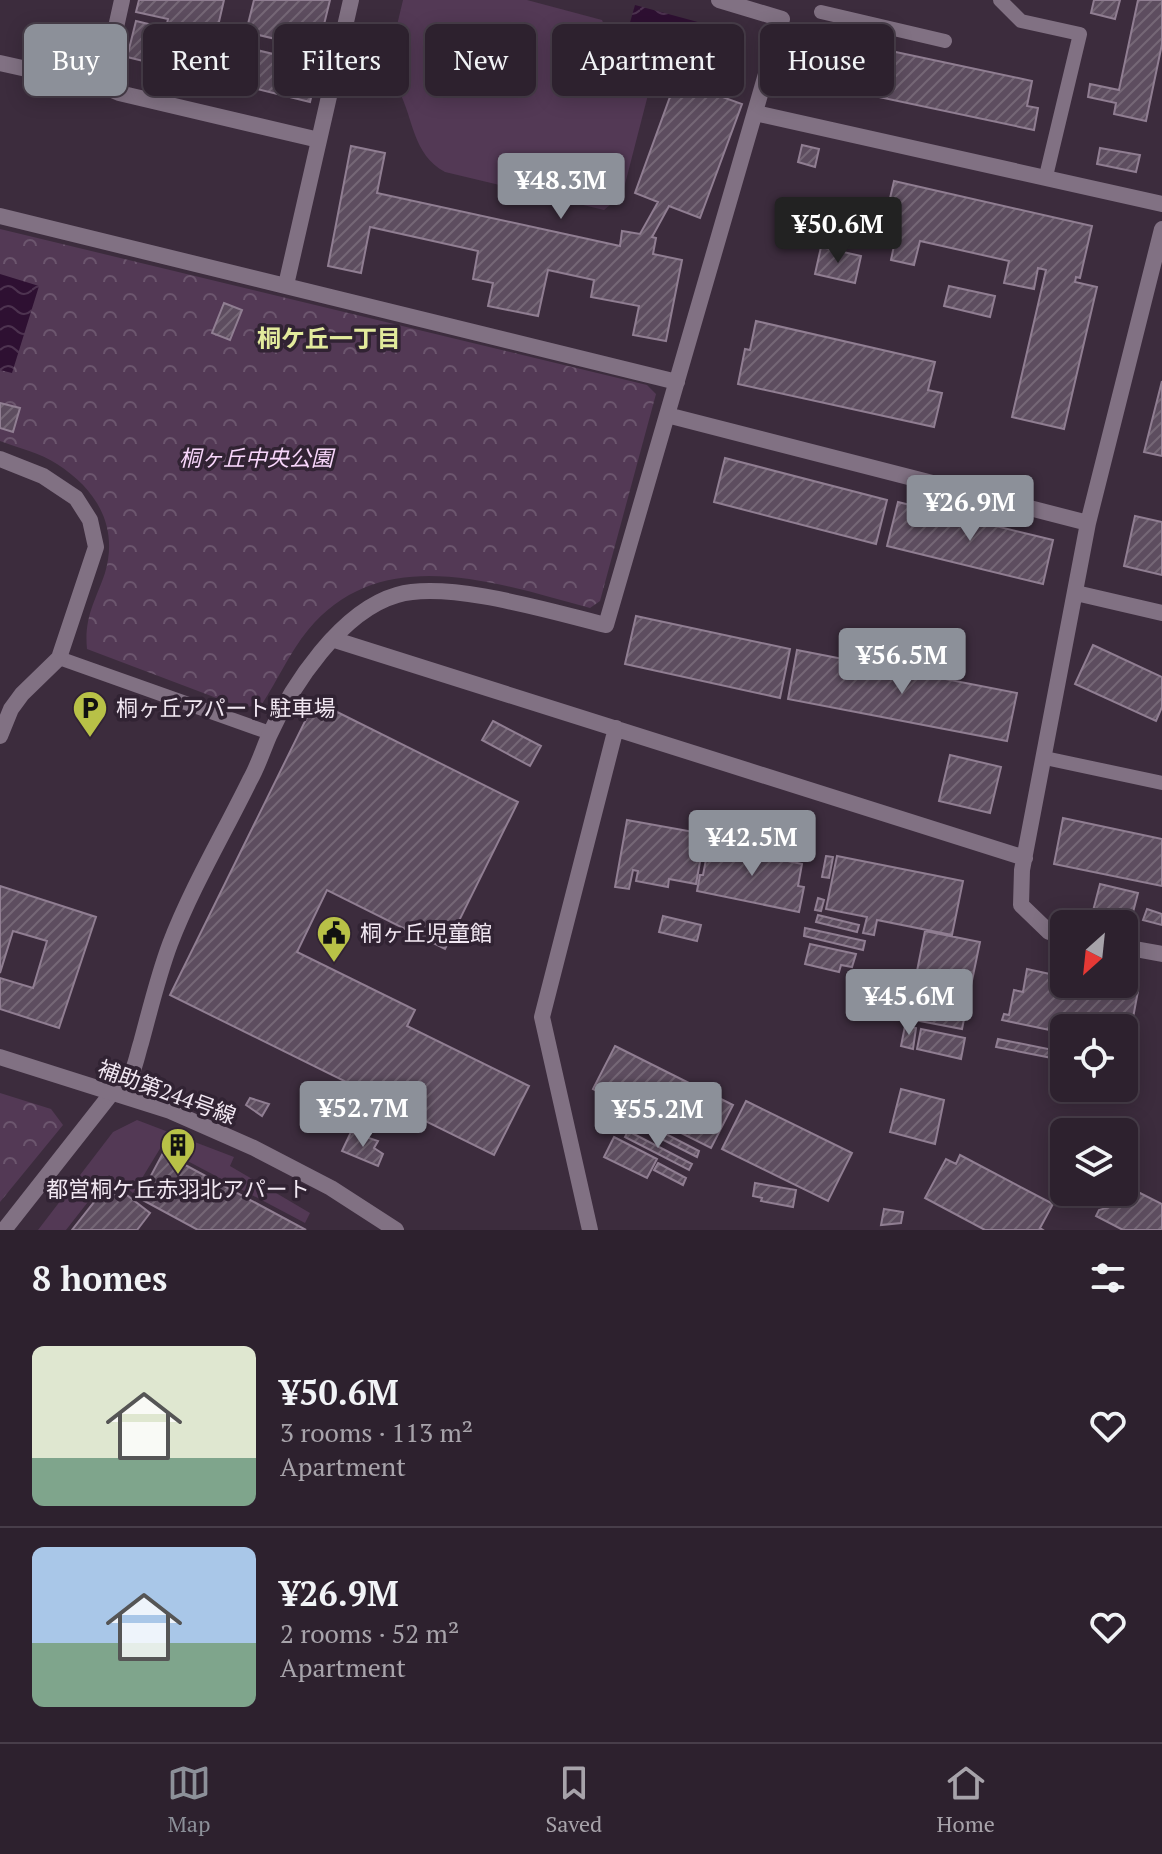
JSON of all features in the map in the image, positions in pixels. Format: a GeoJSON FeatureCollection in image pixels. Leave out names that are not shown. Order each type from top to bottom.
{"type":"FeatureCollection","features":[{"type":"Feature","properties":{"kind":"street"},"geometry":{"type":"LineString","coordinates":[[117,24],[122,0]]}},
{"type":"Feature","properties":{"kind":"street"},"geometry":{"type":"LineString","coordinates":[[286,285],[351,0]]}},
{"type":"Feature","properties":{"kind":"street"},"geometry":{"type":"LineString","coordinates":[[4,1230],[111,1094],[132,1074],[169,946],[200,876],[252,778],[270,733],[300,683],[332,639],[358,615],[377,604],[397,595],[421,592],[445,591],[502,601],[606,625],[782,19],[719,0]]}},
{"type":"Feature","properties":{"kind":"street"},"geometry":{"type":"LineString","coordinates":[[0,63],[24,68]]}},
{"type":"Feature","properties":{"kind":"street"},"geometry":{"type":"LineString","coordinates":[[127,95],[319,140]]}},
{"type":"Feature","properties":{"kind":"street"},"geometry":{"type":"LineString","coordinates":[[755,113],[1162,204]]}},
{"type":"Feature","properties":{"kind":"street"},"geometry":{"type":"LineString","coordinates":[[0,216],[677,382]]}},
{"type":"Feature","properties":{"kind":"street"},"geometry":{"type":"LineString","coordinates":[[1050,932],[1021,905],[1022,870],[1088,523],[1162,229]]}},
{"type":"Feature","properties":{"kind":"street"},"geometry":{"type":"LineString","coordinates":[[667,415],[1088,523]]}},
{"type":"Feature","properties":{"kind":"street"},"geometry":{"type":"LineString","coordinates":[[0,459],[61,486],[85,509],[95,533],[96,547],[59,658],[22,694],[11,709],[0,736]]}},
{"type":"Feature","properties":{"kind":"street"},"geometry":{"type":"LineString","coordinates":[[1076,593],[1162,613]]}},
{"type":"Feature","properties":{"kind":"street"},"geometry":{"type":"LineString","coordinates":[[332,639],[1025,858]]}},
{"type":"Feature","properties":{"kind":"street"},"geometry":{"type":"LineString","coordinates":[[590,1230],[542,1017],[616,728]]}},
{"type":"Feature","properties":{"kind":"street"},"geometry":{"type":"LineString","coordinates":[[1138,950],[1162,954]]}},
{"type":"Feature","properties":{"kind":"street","name":"補助第244号線"},"geometry":{"type":"LineString","coordinates":[[0,1057],[170,1111],[254,1148],[331,1188],[396,1230]]}},
{"type":"Feature","properties":{"kind":"lane"},"geometry":{"type":"LineString","coordinates":[[1000,0],[1021,21],[1080,34],[1046,176]]}},
{"type":"Feature","properties":{"kind":"lane"},"geometry":{"type":"LineString","coordinates":[[821,12],[945,41]]}},
{"type":"Feature","properties":{"kind":"lane"},"geometry":{"type":"LineString","coordinates":[[59,658],[270,733]]}},
{"type":"Feature","properties":{"kind":"lane"},"geometry":{"type":"LineString","coordinates":[[1045,758],[1162,783]]}},
{"type":"Feature","properties":{"kind":"green space"},"geometry":{"type":"Polygon","coordinates":[[[403,0],[527,0],[602,20],[604,24],[552,24],[552,96],[648,96],[624,188],[617,199],[604,210],[445,172],[434,164],[420,146],[401,96],[409,96],[409,24],[397,24],[403,0]]]}},
{"type":"Feature","properties":{"kind":"green space","name":"桐ヶ丘中央公園"},"geometry":{"type":"Polygon","coordinates":[[[0,229],[647,385],[656,394],[600,601],[590,608],[517,588],[442,576],[405,577],[370,586],[337,602],[308,630],[262,704],[243,708],[87,649],[89,619],[109,556],[106,524],[93,497],[71,474],[44,457],[0,441],[0,229]]]}},
{"type":"Feature","properties":{"kind":"green space"},"geometry":{"type":"Polygon","coordinates":[[[0,1093],[51,1109],[63,1125],[0,1202],[0,1093]]]}},
{"type":"Feature","properties":{"kind":"green space"},"geometry":{"type":"Polygon","coordinates":[[[137,1120],[234,1157],[230,1166],[310,1213],[305,1223],[161,1147],[133,1193],[109,1175],[66,1230],[38,1230],[113,1132],[137,1120]]]}},
{"type":"Feature","properties":{"kind":"water"},"geometry":{"type":"Polygon","coordinates":[[[635,5],[705,24],[630,24],[635,5]]]}},
{"type":"Feature","properties":{"kind":"water"},"geometry":{"type":"Polygon","coordinates":[[[0,274],[39,286],[12,373],[0,370],[0,274]]]}},
{"type":"Feature","properties":{"kind":"building"},"geometry":{"type":"Polygon","coordinates":[[[139,0],[224,0],[218,24],[167,24],[168,19],[136,12],[139,0]]]}},
{"type":"Feature","properties":{"kind":"building"},"geometry":{"type":"Polygon","coordinates":[[[254,0],[330,0],[324,24],[274,24],[274,39],[258,35],[258,24],[248,24],[254,0]]]}},
{"type":"Feature","properties":{"kind":"building"},"geometry":{"type":"Polygon","coordinates":[[[1094,0],[1120,0],[1115,19],[1091,13],[1094,0]]]}},
{"type":"Feature","properties":{"kind":"building"},"geometry":{"type":"Polygon","coordinates":[[[1138,0],[1162,0],[1162,44],[1146,121],[1114,114],[1116,103],[1088,97],[1090,84],[1119,90],[1138,0]]]}},
{"type":"Feature","properties":{"kind":"building"},"geometry":{"type":"Polygon","coordinates":[[[136,21],[148,24],[143,24],[143,61],[127,57],[136,21]]]}},
{"type":"Feature","properties":{"kind":"building"},"geometry":{"type":"Polygon","coordinates":[[[258,50],[274,54],[274,93],[258,89],[258,50]]]}},
{"type":"Feature","properties":{"kind":"building"},"geometry":{"type":"Polygon","coordinates":[[[894,52],[1032,81],[1027,106],[1038,108],[1034,130],[874,96],[894,96],[894,52]]]}},
{"type":"Feature","properties":{"kind":"building"},"geometry":{"type":"Polygon","coordinates":[[[286,96],[311,96],[310,102],[286,96]]]}},
{"type":"Feature","properties":{"kind":"building"},"geometry":{"type":"Polygon","coordinates":[[[670,96],[720,96],[742,104],[700,218],[669,206],[652,237],[656,238],[653,254],[682,260],[666,341],[633,335],[639,306],[591,297],[594,280],[548,270],[538,316],[488,306],[493,283],[473,279],[478,251],[370,227],[361,273],[328,266],[351,146],[385,153],[377,193],[620,246],[622,231],[640,234],[658,202],[635,193],[670,96]]]}},
{"type":"Feature","properties":{"kind":"building"},"geometry":{"type":"Polygon","coordinates":[[[802,145],[819,149],[815,167],[798,162],[802,145]]]}},
{"type":"Feature","properties":{"kind":"building"},"geometry":{"type":"Polygon","coordinates":[[[1100,148],[1140,155],[1136,172],[1097,164],[1100,148]]]}},
{"type":"Feature","properties":{"kind":"building"},"geometry":{"type":"Polygon","coordinates":[[[894,181],[1092,226],[1080,278],[1076,277],[1075,282],[1097,287],[1064,429],[1012,417],[1046,270],[1038,268],[1034,289],[1004,283],[1009,261],[920,241],[914,265],[891,260],[896,236],[882,233],[894,181]]]}},
{"type":"Feature","properties":{"kind":"building"},"geometry":{"type":"Polygon","coordinates":[[[821,247],[861,256],[855,283],[815,274],[821,247]]]}},
{"type":"Feature","properties":{"kind":"building"},"geometry":{"type":"Polygon","coordinates":[[[949,286],[995,296],[990,317],[944,306],[949,286]]]}},
{"type":"Feature","properties":{"kind":"building"},"geometry":{"type":"Polygon","coordinates":[[[224,303],[242,310],[230,340],[212,333],[224,303]]]}},
{"type":"Feature","properties":{"kind":"building"},"geometry":{"type":"Polygon","coordinates":[[[756,321],[935,362],[928,390],[942,393],[934,427],[738,384],[745,349],[750,350],[756,321]]]}},
{"type":"Feature","properties":{"kind":"building"},"geometry":{"type":"Polygon","coordinates":[[[1162,381],[1162,456],[1144,452],[1162,381]]]}},
{"type":"Feature","properties":{"kind":"building"},"geometry":{"type":"Polygon","coordinates":[[[0,403],[20,408],[13,432],[0,428],[0,403]]]}},
{"type":"Feature","properties":{"kind":"building"},"geometry":{"type":"Polygon","coordinates":[[[725,458],[887,500],[876,544],[714,502],[725,458]]]}},
{"type":"Feature","properties":{"kind":"building"},"geometry":{"type":"Polygon","coordinates":[[[898,502],[1053,540],[1043,584],[887,546],[898,502]]]}},
{"type":"Feature","properties":{"kind":"building"},"geometry":{"type":"Polygon","coordinates":[[[1135,516],[1162,522],[1162,575],[1124,566],[1135,516]]]}},
{"type":"Feature","properties":{"kind":"building"},"geometry":{"type":"Polygon","coordinates":[[[636,616],[790,649],[780,698],[625,664],[636,616]]]}},
{"type":"Feature","properties":{"kind":"building"},"geometry":{"type":"Polygon","coordinates":[[[1093,645],[1162,677],[1162,707],[1156,721],[1075,684],[1093,645]]]}},
{"type":"Feature","properties":{"kind":"building"},"geometry":{"type":"Polygon","coordinates":[[[797,650],[1017,693],[1007,741],[788,699],[797,650]]]}},
{"type":"Feature","properties":{"kind":"building"},"geometry":{"type":"Polygon","coordinates":[[[315,701],[518,802],[445,949],[327,890],[297,952],[415,1010],[407,1026],[529,1086],[494,1155],[170,995],[315,701]]]}},
{"type":"Feature","properties":{"kind":"building"},"geometry":{"type":"Polygon","coordinates":[[[493,721],[541,746],[530,766],[482,740],[493,721]]]}},
{"type":"Feature","properties":{"kind":"building"},"geometry":{"type":"Polygon","coordinates":[[[950,755],[1001,767],[990,813],[939,801],[950,755]]]}},
{"type":"Feature","properties":{"kind":"building"},"geometry":{"type":"Polygon","coordinates":[[[1063,818],[1162,839],[1162,886],[1054,864],[1063,818]]]}},
{"type":"Feature","properties":{"kind":"building"},"geometry":{"type":"Polygon","coordinates":[[[627,820],[705,834],[696,884],[669,879],[668,887],[636,881],[638,871],[633,870],[629,889],[615,887],[627,820]]]}},
{"type":"Feature","properties":{"kind":"building"},"geometry":{"type":"Polygon","coordinates":[[[709,844],[802,864],[798,886],[804,887],[799,912],[697,891],[709,844]]]}},
{"type":"Feature","properties":{"kind":"building"},"geometry":{"type":"Polygon","coordinates":[[[826,856],[833,857],[829,878],[822,877],[826,856]]]}},
{"type":"Feature","properties":{"kind":"building"},"geometry":{"type":"Polygon","coordinates":[[[837,856],[963,881],[952,935],[877,920],[874,935],[863,933],[867,917],[826,909],[837,856]]]}},
{"type":"Feature","properties":{"kind":"building"},"geometry":{"type":"Polygon","coordinates":[[[1100,884],[1138,893],[1134,910],[1093,910],[1100,884]]]}},
{"type":"Feature","properties":{"kind":"building"},"geometry":{"type":"Polygon","coordinates":[[[0,886],[96,917],[59,1028],[0,1009],[0,978],[33,988],[47,941],[13,931],[0,973],[0,886]]]}},
{"type":"Feature","properties":{"kind":"building"},"geometry":{"type":"Polygon","coordinates":[[[818,898],[824,900],[821,911],[815,910],[818,898]]]}},
{"type":"Feature","properties":{"kind":"building"},"geometry":{"type":"Polygon","coordinates":[[[1147,909],[1162,914],[1162,925],[1143,920],[1147,909]]]}},
{"type":"Feature","properties":{"kind":"building"},"geometry":{"type":"Polygon","coordinates":[[[818,915],[859,925],[857,932],[816,922],[818,915]]]}},
{"type":"Feature","properties":{"kind":"building"},"geometry":{"type":"Polygon","coordinates":[[[663,916],[701,925],[697,941],[659,932],[663,916]]]}},
{"type":"Feature","properties":{"kind":"building"},"geometry":{"type":"Polygon","coordinates":[[[805,928],[865,941],[863,950],[804,936],[805,928]]]}},
{"type":"Feature","properties":{"kind":"building"},"geometry":{"type":"Polygon","coordinates":[[[925,931],[980,942],[962,1029],[909,1019],[913,995],[897,992],[899,983],[914,986],[925,931]]]}},
{"type":"Feature","properties":{"kind":"building"},"geometry":{"type":"Polygon","coordinates":[[[810,944],[856,954],[852,967],[841,965],[839,972],[805,964],[810,944]]]}},
{"type":"Feature","properties":{"kind":"building"},"geometry":{"type":"Polygon","coordinates":[[[1027,969],[1050,974],[1050,998],[1137,998],[1134,1014],[1050,1014],[1050,1030],[1002,1020],[1004,1014],[1009,1015],[1014,990],[1023,992],[1027,969]]]}},
{"type":"Feature","properties":{"kind":"building"},"geometry":{"type":"Polygon","coordinates":[[[905,1026],[916,1028],[913,1049],[901,1046],[905,1026]]]}},
{"type":"Feature","properties":{"kind":"building"},"geometry":{"type":"Polygon","coordinates":[[[921,1029],[965,1038],[961,1059],[917,1049],[921,1029]]]}},
{"type":"Feature","properties":{"kind":"building"},"geometry":{"type":"Polygon","coordinates":[[[998,1039],[1050,1049],[1050,1058],[996,1047],[998,1039]]]}},
{"type":"Feature","properties":{"kind":"building"},"geometry":{"type":"Polygon","coordinates":[[[615,1046],[733,1105],[711,1148],[593,1089],[615,1046]]]}},
{"type":"Feature","properties":{"kind":"building"},"geometry":{"type":"Polygon","coordinates":[[[901,1089],[944,1100],[935,1144],[890,1132],[901,1089]]]}},
{"type":"Feature","properties":{"kind":"building"},"geometry":{"type":"Polygon","coordinates":[[[250,1098],[269,1104],[262,1116],[246,1105],[250,1098]]]}},
{"type":"Feature","properties":{"kind":"building"},"geometry":{"type":"Polygon","coordinates":[[[746,1101],[852,1153],[828,1201],[722,1149],[746,1101]]]}},
{"type":"Feature","properties":{"kind":"building"},"geometry":{"type":"Polygon","coordinates":[[[635,1118],[699,1151],[697,1157],[632,1124],[635,1118]]]}},
{"type":"Feature","properties":{"kind":"building"},"geometry":{"type":"Polygon","coordinates":[[[628,1131],[692,1164],[689,1170],[625,1137],[628,1131]]]}},
{"type":"Feature","properties":{"kind":"building"},"geometry":{"type":"Polygon","coordinates":[[[351,1132],[378,1141],[374,1148],[383,1154],[378,1166],[342,1151],[351,1132]]]}},
{"type":"Feature","properties":{"kind":"building"},"geometry":{"type":"Polygon","coordinates":[[[614,1137],[657,1159],[647,1178],[604,1157],[614,1137]]]}},
{"type":"Feature","properties":{"kind":"building","name":"都営桐ケ丘赤羽北アパート"},"geometry":{"type":"Polygon","coordinates":[[[163,1153],[306,1230],[198,1230],[139,1198],[163,1153]]]}},
{"type":"Feature","properties":{"kind":"building"},"geometry":{"type":"Polygon","coordinates":[[[960,1155],[1050,1202],[1052,1206],[1040,1228],[1043,1230],[985,1230],[925,1198],[946,1159],[956,1164],[960,1155]]]}},
{"type":"Feature","properties":{"kind":"building"},"geometry":{"type":"Polygon","coordinates":[[[658,1163],[686,1178],[683,1185],[654,1170],[658,1163]]]}},
{"type":"Feature","properties":{"kind":"building","name":"都営桐ケ丘赤羽北アパート"},"geometry":{"type":"Polygon","coordinates":[[[110,1182],[150,1213],[137,1230],[72,1230],[110,1182]]]}},
{"type":"Feature","properties":{"kind":"building"},"geometry":{"type":"Polygon","coordinates":[[[755,1183],[796,1190],[793,1207],[761,1201],[762,1198],[753,1196],[755,1183]]]}},
{"type":"Feature","properties":{"kind":"building"},"geometry":{"type":"Polygon","coordinates":[[[1138,1192],[1162,1204],[1162,1230],[1123,1230],[1096,1216],[1099,1210],[1138,1206],[1138,1192]]]}},
{"type":"Feature","properties":{"kind":"building"},"geometry":{"type":"Polygon","coordinates":[[[884,1209],[903,1212],[901,1223],[881,1225],[884,1209]]]}},
{"type":"Feature","properties":{"kind":"place","name":"桐ヶ丘アパート駐車場"},"geometry":{"type":"Point","coordinates":[90,739]}},
{"type":"Feature","properties":{"kind":"place","name":"桐ヶ丘児童館"},"geometry":{"type":"Point","coordinates":[334,964]}},
{"type":"Feature","properties":{"kind":"place","name":"都営桐ケ丘赤羽北アパート"},"geometry":{"type":"Point","coordinates":[178,1176]}},
{"type":"Feature","properties":{"kind":"district","name":"桐ケ丘一丁目"},"geometry":{"type":"Point","coordinates":[329,339]}}]}
